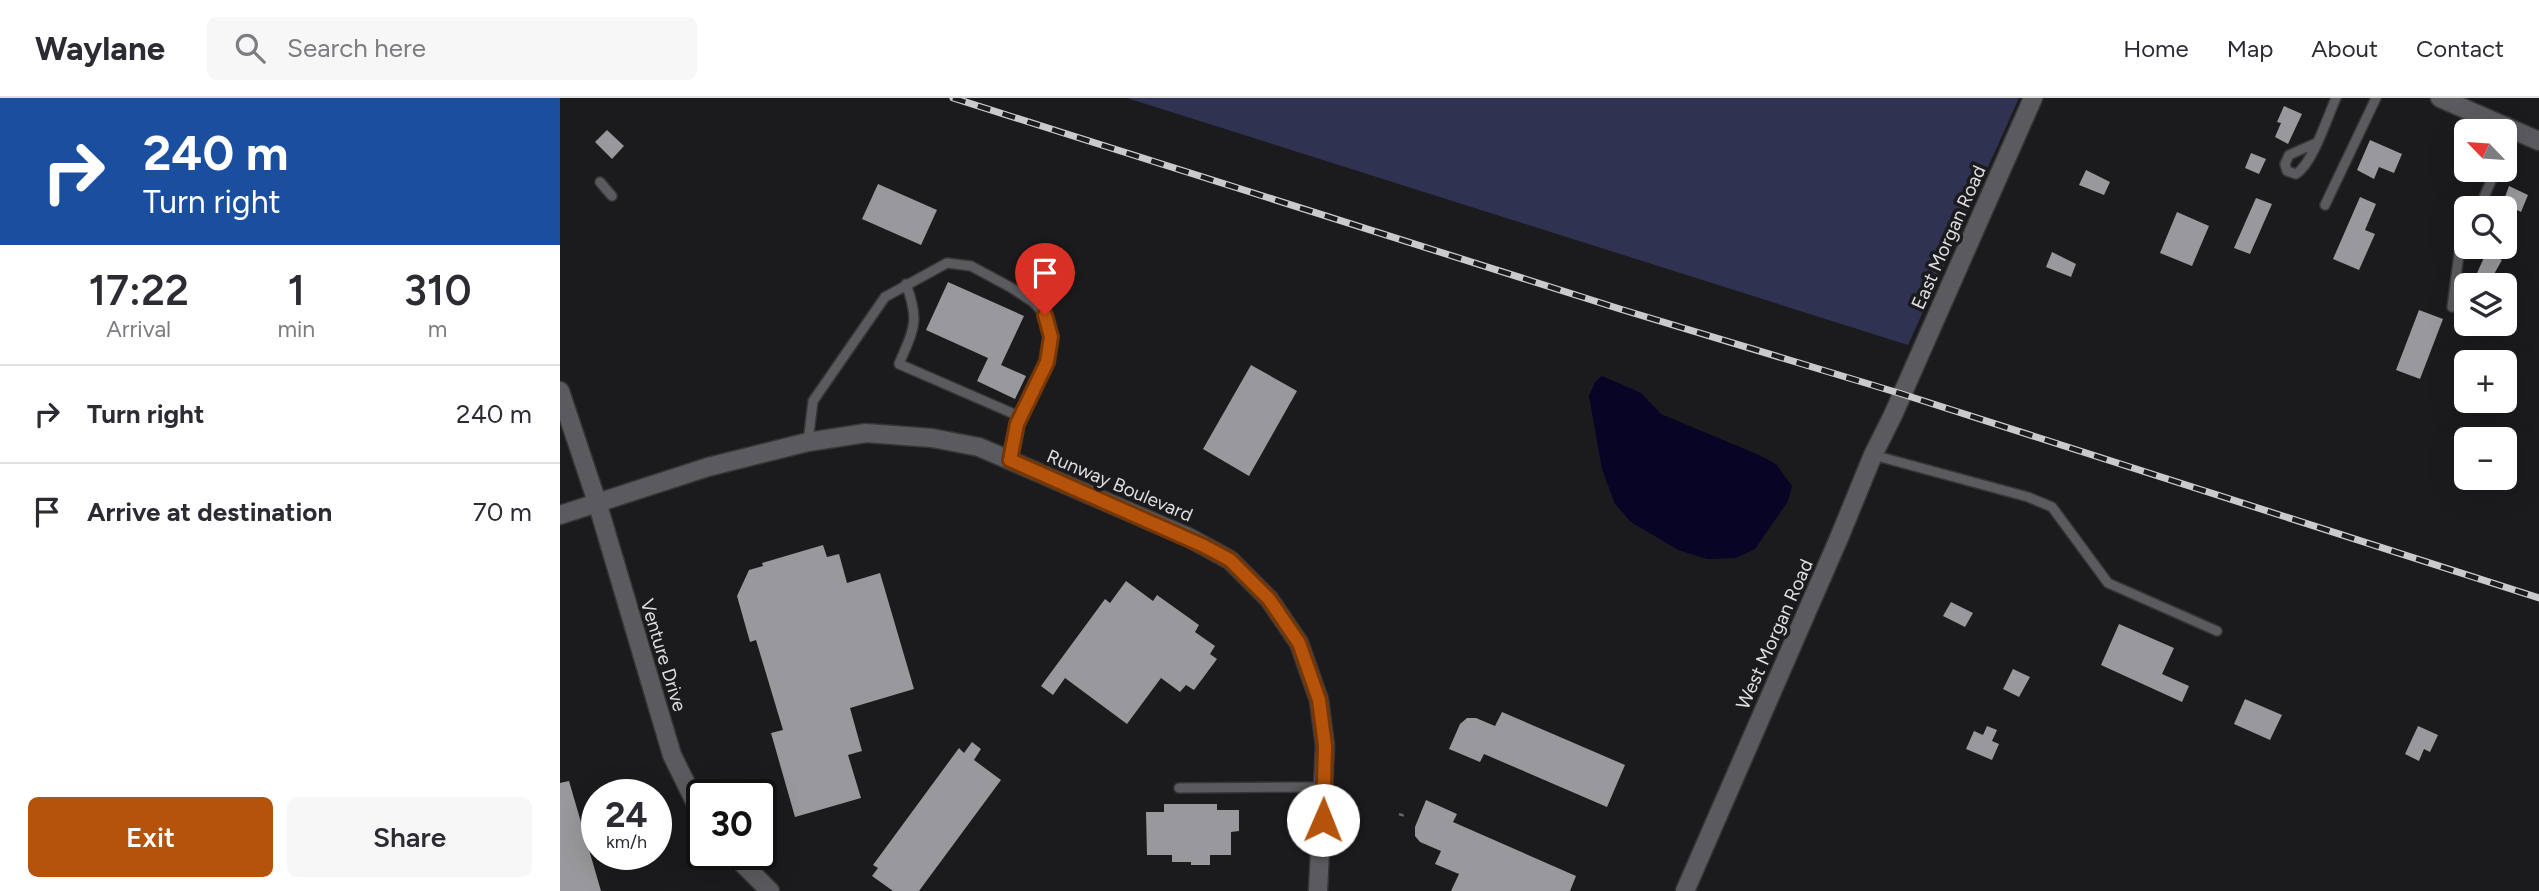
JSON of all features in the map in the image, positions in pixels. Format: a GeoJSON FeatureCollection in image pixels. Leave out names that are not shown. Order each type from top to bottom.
{"type":"FeatureCollection","features":[{"type":"Feature","properties":{"kind":"street","name":"East Morgan Road"},"geometry":{"type":"LineString","coordinates":[[1902,394],[2033,98]]}},
{"type":"Feature","properties":{"kind":"street"},"geometry":{"type":"LineString","coordinates":[[2440,98],[2489,119]]}},
{"type":"Feature","properties":{"kind":"street"},"geometry":{"type":"LineString","coordinates":[[2517,131],[2539,141]]}},
{"type":"Feature","properties":{"kind":"street","name":"Venture Drive"},"geometry":{"type":"LineString","coordinates":[[560,391],[597,502],[672,755],[686,783]]}},
{"type":"Feature","properties":{"kind":"street","name":"West Morgan Road"},"geometry":{"type":"LineString","coordinates":[[1685,891],[1873,455],[1902,394]]}},
{"type":"Feature","properties":{"kind":"street","name":"Runway Boulevard"},"geometry":{"type":"LineString","coordinates":[[560,515],[708,467],[808,442],[866,433],[932,438],[979,447],[1188,537],[1230,560],[1269,599],[1299,643],[1319,700],[1325,746],[1318,891]]}},
{"type":"Feature","properties":{"kind":"street"},"geometry":{"type":"LineString","coordinates":[[749,870],[770,891]]}},
{"type":"Feature","properties":{"kind":"lane"},"geometry":{"type":"LineString","coordinates":[[2316,143],[2336,98]]}},
{"type":"Feature","properties":{"kind":"lane"},"geometry":{"type":"LineString","coordinates":[[2325,205],[2376,98]]}},
{"type":"Feature","properties":{"kind":"lane"},"geometry":{"type":"LineString","coordinates":[[600,182],[612,196]]}},
{"type":"Feature","properties":{"kind":"lane"},"geometry":{"type":"LineString","coordinates":[[2452,307],[2458,259]]}},
{"type":"Feature","properties":{"kind":"lane"},"geometry":{"type":"LineString","coordinates":[[808,442],[813,401],[886,297],[947,263],[971,267],[1010,287],[1033,302],[1045,315],[1051,337],[1047,362],[1021,417],[1010,460]]}},
{"type":"Feature","properties":{"kind":"lane"},"geometry":{"type":"LineString","coordinates":[[906,284],[913,304],[915,324],[899,363],[1021,417]]}},
{"type":"Feature","properties":{"kind":"lane"},"geometry":{"type":"LineString","coordinates":[[1873,455],[1992,486],[2052,507],[2108,583],[2217,631]]}},
{"type":"Feature","properties":{"kind":"lane"},"geometry":{"type":"LineString","coordinates":[[1179,788],[1324,787]]}},
{"type":"Feature","properties":{"kind":"path"},"geometry":{"type":"LineString","coordinates":[[1399,814],[1405,816]]}},
{"type":"Feature","properties":{"kind":"shaded area"},"geometry":{"type":"Polygon","coordinates":[[[1127,98],[2019,98],[1908,345],[1127,98]]]}},
{"type":"Feature","properties":{"kind":"shaded area"},"geometry":{"type":"Polygon","coordinates":[[[1602,376],[1641,393],[1661,414],[1776,464],[1792,486],[1788,501],[1755,549],[1736,558],[1707,559],[1678,550],[1631,522],[1615,504],[1602,469],[1589,396],[1595,382],[1602,376]]]}},
{"type":"Feature","properties":{"kind":"building"},"geometry":{"type":"Polygon","coordinates":[[[2284,106],[2302,114],[2288,144],[2275,137],[2281,123],[2277,122],[2284,106]]]}},
{"type":"Feature","properties":{"kind":"building"},"geometry":{"type":"Polygon","coordinates":[[[607,130],[624,146],[612,159],[595,142],[607,130]]]}},
{"type":"Feature","properties":{"kind":"building"},"geometry":{"type":"Polygon","coordinates":[[[2370,140],[2402,154],[2394,173],[2379,167],[2374,179],[2357,170],[2370,140]]]}},
{"type":"Feature","properties":{"kind":"building"},"geometry":{"type":"Polygon","coordinates":[[[2251,153],[2266,159],[2259,174],[2245,168],[2251,153]]]}},
{"type":"Feature","properties":{"kind":"building"},"geometry":{"type":"Polygon","coordinates":[[[2086,170],[2110,182],[2104,195],[2079,185],[2086,170]]]}},
{"type":"Feature","properties":{"kind":"building"},"geometry":{"type":"Polygon","coordinates":[[[878,184],[937,210],[921,245],[862,219],[878,184]]]}},
{"type":"Feature","properties":{"kind":"building"},"geometry":{"type":"Polygon","coordinates":[[[2509,186],[2528,195],[2521,212],[2517,210],[2517,196],[2505,196],[2509,186]]]}},
{"type":"Feature","properties":{"kind":"building"},"geometry":{"type":"Polygon","coordinates":[[[2360,197],[2376,204],[2365,230],[2375,234],[2359,270],[2333,259],[2360,197]]]}},
{"type":"Feature","properties":{"kind":"building"},"geometry":{"type":"Polygon","coordinates":[[[2256,198],[2272,204],[2250,254],[2234,248],[2256,198]]]}},
{"type":"Feature","properties":{"kind":"building"},"geometry":{"type":"Polygon","coordinates":[[[2177,212],[2209,226],[2192,266],[2160,253],[2177,212]]]}},
{"type":"Feature","properties":{"kind":"building"},"geometry":{"type":"Polygon","coordinates":[[[2052,252],[2076,264],[2071,277],[2046,267],[2052,252]]]}},
{"type":"Feature","properties":{"kind":"building"},"geometry":{"type":"Polygon","coordinates":[[[2483,259],[2502,260],[2495,273],[2477,273],[2483,259]]]}},
{"type":"Feature","properties":{"kind":"building"},"geometry":{"type":"Polygon","coordinates":[[[948,282],[1024,316],[1001,365],[1026,376],[1015,399],[977,381],[988,358],[926,330],[948,282]]]}},
{"type":"Feature","properties":{"kind":"building"},"geometry":{"type":"Polygon","coordinates":[[[2419,310],[2443,319],[2420,379],[2396,370],[2419,310]]]}},
{"type":"Feature","properties":{"kind":"building"},"geometry":{"type":"Polygon","coordinates":[[[1251,365],[1297,391],[1249,476],[1203,449],[1251,365]]]}},
{"type":"Feature","properties":{"kind":"building"},"geometry":{"type":"Polygon","coordinates":[[[823,545],[827,557],[839,554],[847,583],[880,573],[914,689],[850,708],[862,751],[848,755],[861,798],[795,817],[771,733],[783,730],[756,640],[750,642],[737,596],[749,570],[763,566],[762,563],[823,545]]]}},
{"type":"Feature","properties":{"kind":"building"},"geometry":{"type":"Polygon","coordinates":[[[1126,581],[1153,601],[1157,595],[1199,625],[1195,632],[1215,646],[1210,654],[1217,659],[1194,690],[1186,685],[1180,692],[1161,678],[1127,724],[1065,678],[1053,695],[1041,686],[1105,599],[1110,603],[1126,581]]]}},
{"type":"Feature","properties":{"kind":"building"},"geometry":{"type":"Polygon","coordinates":[[[1951,602],[1973,613],[1965,627],[1943,616],[1951,602]]]}},
{"type":"Feature","properties":{"kind":"building"},"geometry":{"type":"Polygon","coordinates":[[[2119,624],[2174,648],[2162,674],[2189,686],[2182,702],[2101,665],[2119,624]]]}},
{"type":"Feature","properties":{"kind":"building"},"geometry":{"type":"Polygon","coordinates":[[[2013,669],[2030,677],[2019,697],[2003,689],[2013,669]]]}},
{"type":"Feature","properties":{"kind":"building"},"geometry":{"type":"Polygon","coordinates":[[[2245,699],[2282,715],[2270,740],[2234,724],[2245,699]]]}},
{"type":"Feature","properties":{"kind":"building"},"geometry":{"type":"Polygon","coordinates":[[[1502,712],[1625,765],[1607,807],[1484,754],[1480,762],[1449,749],[1460,724],[1467,718],[1476,718],[1495,726],[1502,712]]]}},
{"type":"Feature","properties":{"kind":"building"},"geometry":{"type":"Polygon","coordinates":[[[1987,726],[1997,730],[1992,741],[1999,744],[1992,760],[1966,749],[1974,731],[1983,735],[1987,726]]]}},
{"type":"Feature","properties":{"kind":"building"},"geometry":{"type":"Polygon","coordinates":[[[2418,726],[2438,735],[2430,752],[2424,749],[2419,761],[2405,754],[2418,726]]]}},
{"type":"Feature","properties":{"kind":"building"},"geometry":{"type":"Polygon","coordinates":[[[972,742],[981,749],[974,760],[1001,780],[919,891],[893,891],[872,876],[878,868],[873,865],[959,748],[964,753],[972,742]]]}},
{"type":"Feature","properties":{"kind":"building"},"geometry":{"type":"Polygon","coordinates":[[[569,781],[581,822],[581,870],[595,870],[601,891],[560,891],[560,783],[569,781]]]}},
{"type":"Feature","properties":{"kind":"building"},"geometry":{"type":"Polygon","coordinates":[[[1426,800],[1457,814],[1453,822],[1576,876],[1570,891],[1451,891],[1459,874],[1435,864],[1441,851],[1420,842],[1415,836],[1415,827],[1426,800]]]}},
{"type":"Feature","properties":{"kind":"building"},"geometry":{"type":"Polygon","coordinates":[[[1164,804],[1217,804],[1217,810],[1239,810],[1239,831],[1231,832],[1231,855],[1210,855],[1210,865],[1191,865],[1191,862],[1172,862],[1172,855],[1147,855],[1146,812],[1164,812],[1164,804]]]}},
{"type":"Feature","properties":{"kind":"railway"},"geometry":{"type":"LineString","coordinates":[[953,98],[1620,309],[1902,394],[2539,598]]}},
{"type":"Feature","properties":{"kind":"route"},"geometry":{"type":"LineString","coordinates":[[1045,315],[1051,337],[1047,362],[1017,424],[1010,460],[1188,537],[1230,560],[1269,599],[1299,643],[1319,700],[1325,746],[1323,820]]}}]}
